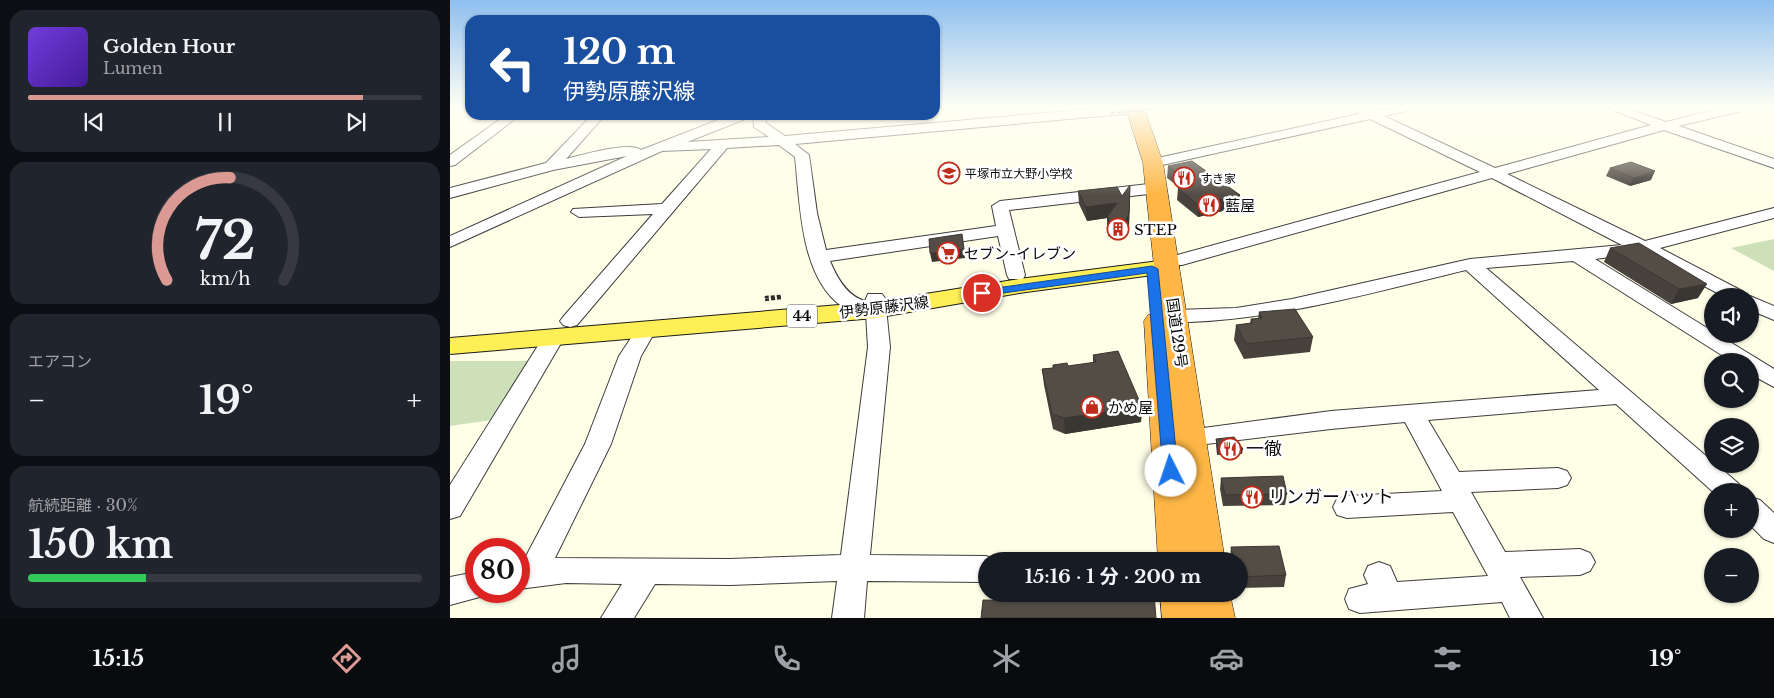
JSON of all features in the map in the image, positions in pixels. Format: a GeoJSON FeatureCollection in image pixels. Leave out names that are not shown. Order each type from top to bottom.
{"type":"FeatureCollection","features":[{"type":"Feature","properties":{"kind":"highway","name":"国道129号"},"geometry":{"type":"LineString","coordinates":[[1134,137],[1150,189],[1163,264],[1163,315],[1177,552]]}},
{"type":"Feature","properties":{"kind":"highway","name":"国道129号"},"geometry":{"type":"LineString","coordinates":[[1142,137],[1153,163],[1150,189]]}},
{"type":"Feature","properties":{"kind":"highway","name":"国道129号"},"geometry":{"type":"LineString","coordinates":[[1163,315],[1190,437],[1204,552]]}},
{"type":"Feature","properties":{"kind":"highway"},"geometry":{"type":"LineString","coordinates":[[1182,602],[1184,618]]}},
{"type":"Feature","properties":{"kind":"highway"},"geometry":{"type":"LineString","coordinates":[[1211,602],[1213,618]]}},
{"type":"Feature","properties":{"kind":"main road","name":"伊勢原藤沢線"},"geometry":{"type":"LineString","coordinates":[[450,346],[561,329],[848,302],[875,304],[1016,275],[1163,264]]}},
{"type":"Feature","properties":{"kind":"main road","name":"伊勢原藤沢線"},"geometry":{"type":"LineString","coordinates":[[450,331],[646,330],[1020,286],[1163,264]]}},
{"type":"Feature","properties":{"kind":"street"},"geometry":{"type":"LineString","coordinates":[[450,162],[484,137]]}},
{"type":"Feature","properties":{"kind":"street"},"geometry":{"type":"LineString","coordinates":[[551,166],[578,137]]}},
{"type":"Feature","properties":{"kind":"street"},"geometry":{"type":"LineString","coordinates":[[450,242],[646,153],[688,137]]}},
{"type":"Feature","properties":{"kind":"street"},"geometry":{"type":"LineString","coordinates":[[775,137],[802,155],[818,257],[836,288],[848,302]]}},
{"type":"Feature","properties":{"kind":"street"},"geometry":{"type":"LineString","coordinates":[[662,147],[722,145],[812,137]]}},
{"type":"Feature","properties":{"kind":"street"},"geometry":{"type":"LineString","coordinates":[[1153,163],[1272,137]]}},
{"type":"Feature","properties":{"kind":"street"},"geometry":{"type":"LineString","coordinates":[[1417,137],[1494,173],[1626,240],[1644,247],[1723,288]]}},
{"type":"Feature","properties":{"kind":"street"},"geometry":{"type":"LineString","coordinates":[[1163,264],[1625,137]]}},
{"type":"Feature","properties":{"kind":"street"},"geometry":{"type":"LineString","coordinates":[[1695,137],[1774,164]]}},
{"type":"Feature","properties":{"kind":"street"},"geometry":{"type":"LineString","coordinates":[[450,508],[561,329],[722,145]]}},
{"type":"Feature","properties":{"kind":"street"},"geometry":{"type":"LineString","coordinates":[[450,193],[551,166],[626,151],[646,153]]}},
{"type":"Feature","properties":{"kind":"street"},"geometry":{"type":"LineString","coordinates":[[1016,275],[1004,230],[1000,206],[1150,189]]}},
{"type":"Feature","properties":{"kind":"street"},"geometry":{"type":"LineString","coordinates":[[579,212],[667,209]]}},
{"type":"Feature","properties":{"kind":"street"},"geometry":{"type":"LineString","coordinates":[[1163,315],[1236,314],[1292,305],[1470,264],[1577,256],[1644,247],[1765,215],[1774,225]]}},
{"type":"Feature","properties":{"kind":"street"},"geometry":{"type":"LineString","coordinates":[[818,257],[1004,230]]}},
{"type":"Feature","properties":{"kind":"street"},"geometry":{"type":"LineString","coordinates":[[1577,256],[1733,353]]}},
{"type":"Feature","properties":{"kind":"street"},"geometry":{"type":"LineString","coordinates":[[1470,264],[1721,483]]}},
{"type":"Feature","properties":{"kind":"street"},"geometry":{"type":"LineString","coordinates":[[848,618],[852,568],[879,347],[875,304]]}},
{"type":"Feature","properties":{"kind":"street"},"geometry":{"type":"LineString","coordinates":[[1759,306],[1774,314]]}},
{"type":"Feature","properties":{"kind":"street"},"geometry":{"type":"LineString","coordinates":[[530,568],[598,444],[630,356],[646,330]]}},
{"type":"Feature","properties":{"kind":"street"},"geometry":{"type":"LineString","coordinates":[[1759,370],[1774,379]]}},
{"type":"Feature","properties":{"kind":"street"},"geometry":{"type":"LineString","coordinates":[[1190,437],[1331,420],[1622,396]]}},
{"type":"Feature","properties":{"kind":"street"},"geometry":{"type":"LineString","coordinates":[[1412,413],[1528,618]]}},
{"type":"Feature","properties":{"kind":"street"},"geometry":{"type":"LineString","coordinates":[[1347,507],[1558,478]]}},
{"type":"Feature","properties":{"kind":"street"},"geometry":{"type":"LineString","coordinates":[[1375,590],[1504,577],[1580,562]]}},
{"type":"Feature","properties":{"kind":"street"},"geometry":{"type":"LineString","coordinates":[[530,574],[566,570],[646,572],[852,568],[978,569]]}},
{"type":"Feature","properties":{"kind":"street"},"geometry":{"type":"LineString","coordinates":[[616,618],[646,572]]}},
{"type":"Feature","properties":{"kind":"street"},"geometry":{"type":"LineString","coordinates":[[450,591],[465,588]]}},
{"type":"Feature","properties":{"kind":"green space"},"geometry":{"type":"Polygon","coordinates":[[[1774,239],[1774,271],[1731,248],[1774,239]]]}},
{"type":"Feature","properties":{"kind":"green space"},"geometry":{"type":"Polygon","coordinates":[[[450,361],[533,361],[498,419],[450,426],[450,361]]]}},
{"type":"Feature","properties":{"kind":"building"},"geometry":{"type":"Polygon","coordinates":[[[1192,161],[1240,195],[1198,205],[1178,188],[1193,185],[1168,166],[1192,161]]]}},
{"type":"Feature","properties":{"kind":"building"},"geometry":{"type":"Polygon","coordinates":[[[1631,162],[1655,171],[1634,178],[1610,168],[1631,162]]]}},
{"type":"Feature","properties":{"kind":"building"},"geometry":{"type":"Polygon","coordinates":[[[1130,185],[1129,213],[1126,220],[1117,226],[1108,223],[1109,218],[1107,217],[1117,203],[1086,207],[1078,191],[1117,187],[1122,196],[1130,185]]]}},
{"type":"Feature","properties":{"kind":"building"},"geometry":{"type":"Polygon","coordinates":[[[962,234],[964,249],[930,253],[929,239],[962,234]]]}},
{"type":"Feature","properties":{"kind":"building"},"geometry":{"type":"Polygon","coordinates":[[[1639,243],[1707,284],[1679,289],[1610,248],[1639,243]]]}},
{"type":"Feature","properties":{"kind":"building"},"geometry":{"type":"Polygon","coordinates":[[[1295,309],[1313,337],[1246,344],[1236,325],[1252,323],[1251,319],[1262,318],[1259,312],[1295,309]]]}},
{"type":"Feature","properties":{"kind":"building"},"geometry":{"type":"Polygon","coordinates":[[[1118,351],[1142,407],[1064,418],[1052,414],[1042,369],[1053,368],[1053,365],[1067,363],[1068,366],[1096,362],[1093,355],[1118,351]]]}},
{"type":"Feature","properties":{"kind":"building"},"geometry":{"type":"Polygon","coordinates":[[[1234,437],[1243,449],[1218,450],[1216,439],[1234,437]]]}},
{"type":"Feature","properties":{"kind":"building"},"geometry":{"type":"Polygon","coordinates":[[[1283,476],[1287,494],[1225,495],[1221,478],[1283,476]]]}},
{"type":"Feature","properties":{"kind":"building"},"geometry":{"type":"Polygon","coordinates":[[[1279,546],[1286,575],[1248,577],[1248,552],[1232,552],[1231,547],[1279,546]]]}},
{"type":"Feature","properties":{"kind":"building"},"geometry":{"type":"Polygon","coordinates":[[[983,602],[1155,602],[1156,618],[981,618],[983,602]]]}},
{"type":"Feature","properties":{"kind":"place","name":"平塚市立大野小学校"},"geometry":{"type":"Point","coordinates":[949,173]}},
{"type":"Feature","properties":{"kind":"place","name":"すき家"},"geometry":{"type":"Point","coordinates":[1184,178]}},
{"type":"Feature","properties":{"kind":"place","name":"藍屋"},"geometry":{"type":"Point","coordinates":[1209,205]}},
{"type":"Feature","properties":{"kind":"place","name":"STEP"},"geometry":{"type":"Point","coordinates":[1118,229]}},
{"type":"Feature","properties":{"kind":"place","name":"セブン-イレブン"},"geometry":{"type":"Point","coordinates":[948,253]}},
{"type":"Feature","properties":{"kind":"place","name":"かめ屋"},"geometry":{"type":"Point","coordinates":[1092,407]}},
{"type":"Feature","properties":{"kind":"place","name":"一徹"},"geometry":{"type":"Point","coordinates":[1230,449]}},
{"type":"Feature","properties":{"kind":"place","name":"リンガーハット"},"geometry":{"type":"Point","coordinates":[1252,497]}},
{"type":"Feature","properties":{"kind":"route"},"geometry":{"type":"LineString","coordinates":[[982,293],[1076,278],[1152,269],[1171,471]]}}]}
